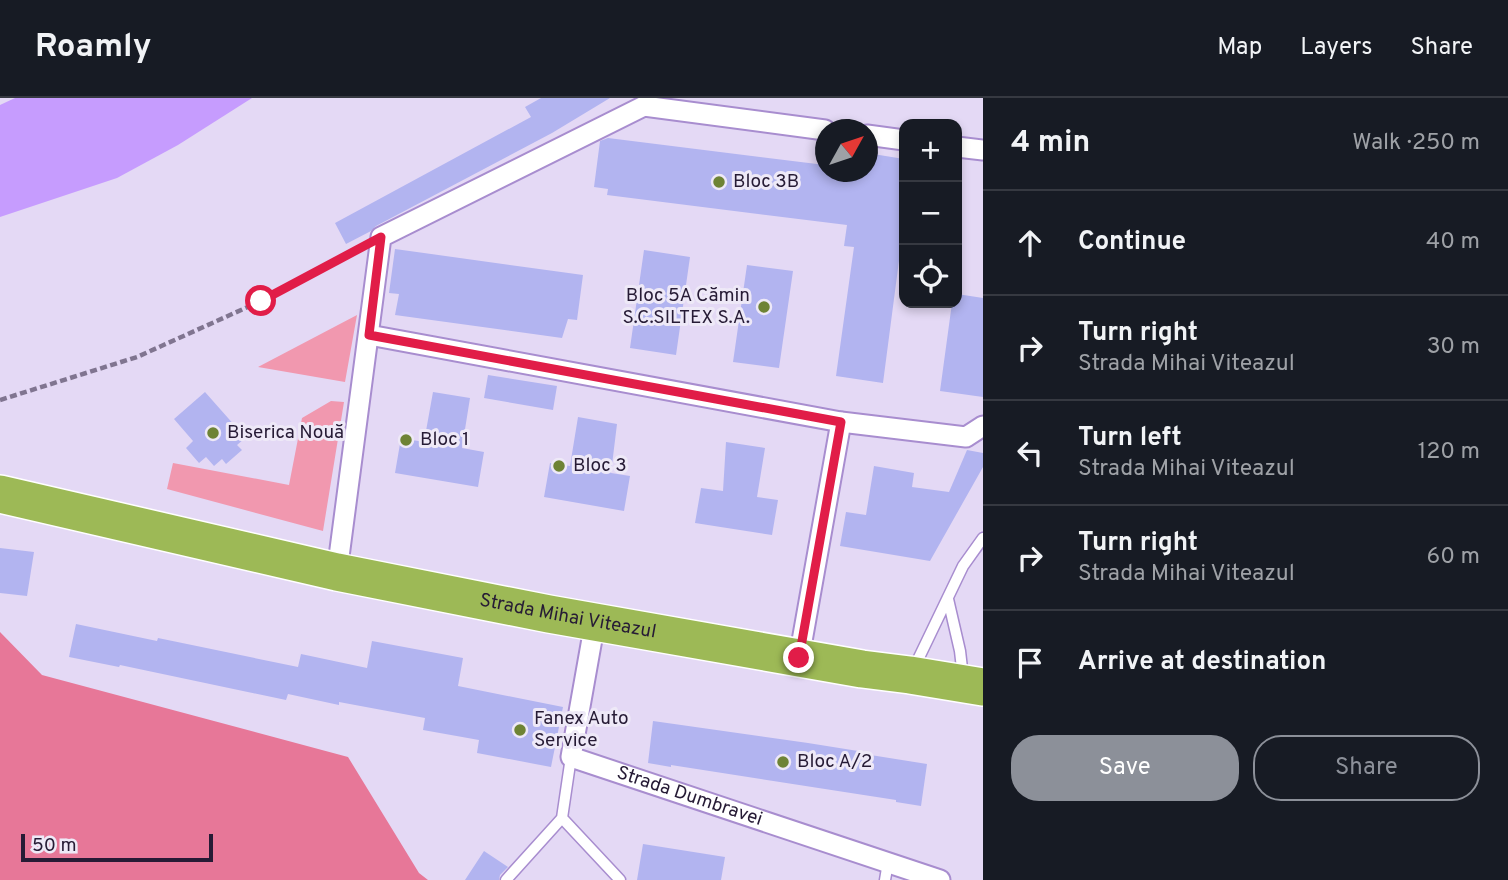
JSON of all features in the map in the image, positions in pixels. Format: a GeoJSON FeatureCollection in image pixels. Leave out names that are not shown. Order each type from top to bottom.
{"type":"FeatureCollection","features":[{"type":"Feature","properties":{"kind":"highway","name":"Strada Mihai Viteazul"},"geometry":{"type":"LineString","coordinates":[[0,495],[337,572],[595,622],[974,686]]}},
{"type":"Feature","properties":{"kind":"street"},"geometry":{"type":"LineString","coordinates":[[337,572],[381,237],[652,102],[815,128]]}},
{"type":"Feature","properties":{"kind":"street"},"geometry":{"type":"LineString","coordinates":[[878,136],[899,139]]}},
{"type":"Feature","properties":{"kind":"street"},"geometry":{"type":"LineString","coordinates":[[962,148],[983,150]]}},
{"type":"Feature","properties":{"kind":"street"},"geometry":{"type":"LineString","coordinates":[[369,335],[841,422],[966,438],[983,426]]}},
{"type":"Feature","properties":{"kind":"street"},"geometry":{"type":"LineString","coordinates":[[799,658],[841,422]]}},
{"type":"Feature","properties":{"kind":"street"},"geometry":{"type":"LineString","coordinates":[[571,757],[595,622]]}},
{"type":"Feature","properties":{"kind":"street","name":"Strada Dumbravei"},"geometry":{"type":"LineString","coordinates":[[571,757],[886,871],[940,880]]}},
{"type":"Feature","properties":{"kind":"lane"},"geometry":{"type":"LineString","coordinates":[[910,675],[963,566],[983,538]]}},
{"type":"Feature","properties":{"kind":"lane"},"geometry":{"type":"LineString","coordinates":[[948,599],[960,651],[974,686]]}},
{"type":"Feature","properties":{"kind":"lane"},"geometry":{"type":"LineString","coordinates":[[506,880],[562,818],[571,757]]}},
{"type":"Feature","properties":{"kind":"lane"},"geometry":{"type":"LineString","coordinates":[[562,818],[620,880]]}},
{"type":"Feature","properties":{"kind":"path"},"geometry":{"type":"LineString","coordinates":[[0,400],[136,357],[261,301],[381,237]]}},
{"type":"Feature","properties":{"kind":"shaded area"},"geometry":{"type":"Polygon","coordinates":[[[15,98],[252,98],[178,145],[117,178],[0,217],[0,105],[15,98]]]}},
{"type":"Feature","properties":{"kind":"shaded area"},"geometry":{"type":"Polygon","coordinates":[[[357,315],[345,382],[258,367],[357,315]]]}},
{"type":"Feature","properties":{"kind":"shaded area"},"geometry":{"type":"Polygon","coordinates":[[[331,401],[344,402],[323,531],[167,489],[173,463],[289,485],[302,418],[331,401]]]}},
{"type":"Feature","properties":{"kind":"shaded area"},"geometry":{"type":"Polygon","coordinates":[[[0,632],[42,675],[348,757],[419,873],[428,880],[0,880],[0,632]]]}},
{"type":"Feature","properties":{"kind":"building"},"geometry":{"type":"Polygon","coordinates":[[[541,98],[610,98],[552,133],[346,244],[335,223],[531,117],[525,107],[541,98]]]}},
{"type":"Feature","properties":{"kind":"building"},"geometry":{"type":"Polygon","coordinates":[[[608,138],[815,164],[815,182],[878,182],[878,155],[899,158],[899,261],[883,383],[836,376],[854,247],[844,246],[847,225],[607,195],[608,189],[594,187],[600,141],[608,138]]]}},
{"type":"Feature","properties":{"kind":"building"},"geometry":{"type":"Polygon","coordinates":[[[395,249],[583,275],[577,320],[568,319],[562,338],[395,315],[399,294],[389,293],[395,249]]]}},
{"type":"Feature","properties":{"kind":"building"},"geometry":{"type":"Polygon","coordinates":[[[644,250],[690,257],[676,355],[630,348],[644,250]]]}},
{"type":"Feature","properties":{"kind":"building","name":"Bloc 5A Cămin S.C.SILTEX S.A."},"geometry":{"type":"Polygon","coordinates":[[[747,265],[793,271],[779,368],[733,362],[747,265]]]}},
{"type":"Feature","properties":{"kind":"building"},"geometry":{"type":"Polygon","coordinates":[[[962,295],[983,298],[983,397],[940,391],[951,308],[962,308],[962,295]]]}},
{"type":"Feature","properties":{"kind":"building"},"geometry":{"type":"Polygon","coordinates":[[[488,375],[557,386],[553,410],[484,398],[488,375]]]}},
{"type":"Feature","properties":{"kind":"building","name":"Biserica Nouă"},"geometry":{"type":"Polygon","coordinates":[[[205,392],[244,439],[237,445],[242,450],[226,464],[222,459],[214,466],[206,457],[199,463],[186,448],[193,441],[174,419],[205,392]]]}},
{"type":"Feature","properties":{"kind":"building","name":"Bloc 1"},"geometry":{"type":"Polygon","coordinates":[[[433,392],[470,398],[462,448],[484,452],[478,487],[395,473],[401,438],[424,442],[433,392]]]}},
{"type":"Feature","properties":{"kind":"building","name":"Bloc 3"},"geometry":{"type":"Polygon","coordinates":[[[578,417],[617,424],[611,473],[630,476],[624,511],[544,497],[550,463],[570,466],[578,417]]]}},
{"type":"Feature","properties":{"kind":"building"},"geometry":{"type":"Polygon","coordinates":[[[726,442],[765,448],[757,497],[778,500],[772,535],[695,523],[701,488],[723,491],[726,442]]]}},
{"type":"Feature","properties":{"kind":"building"},"geometry":{"type":"Polygon","coordinates":[[[967,450],[983,453],[983,467],[930,561],[840,546],[846,512],[866,515],[874,466],[914,473],[912,487],[949,492],[967,450]]]}},
{"type":"Feature","properties":{"kind":"building"},"geometry":{"type":"Polygon","coordinates":[[[0,548],[34,552],[27,596],[0,593],[0,548]]]}},
{"type":"Feature","properties":{"kind":"building"},"geometry":{"type":"Polygon","coordinates":[[[76,624],[298,667],[301,654],[367,668],[372,641],[463,658],[458,686],[563,707],[551,767],[477,753],[479,740],[423,730],[425,718],[288,694],[286,700],[69,657],[76,624]]]}},
{"type":"Feature","properties":{"kind":"building","name":"Bloc A/2"},"geometry":{"type":"Polygon","coordinates":[[[653,721],[808,743],[927,764],[921,806],[648,763],[653,721]]]}},
{"type":"Feature","properties":{"kind":"building"},"geometry":{"type":"Polygon","coordinates":[[[643,844],[725,857],[721,880],[637,880],[643,844]]]}},
{"type":"Feature","properties":{"kind":"building"},"geometry":{"type":"Polygon","coordinates":[[[484,851],[508,867],[499,880],[465,880],[484,851]]]}},
{"type":"Feature","properties":{"kind":"place","name":"Bloc 3B"},"geometry":{"type":"Point","coordinates":[719,182]}},
{"type":"Feature","properties":{"kind":"place","name":"Bloc 5A Cămin S.C.SILTEX S.A."},"geometry":{"type":"Point","coordinates":[764,307]}},
{"type":"Feature","properties":{"kind":"place","name":"Biserica Nouă"},"geometry":{"type":"Point","coordinates":[213,433]}},
{"type":"Feature","properties":{"kind":"place","name":"Bloc 1"},"geometry":{"type":"Point","coordinates":[406,440]}},
{"type":"Feature","properties":{"kind":"place","name":"Bloc 3"},"geometry":{"type":"Point","coordinates":[559,466]}},
{"type":"Feature","properties":{"kind":"place","name":"Fanex Auto Service"},"geometry":{"type":"Point","coordinates":[520,730]}},
{"type":"Feature","properties":{"kind":"place","name":"Bloc A/2"},"geometry":{"type":"Point","coordinates":[783,762]}},
{"type":"Feature","properties":{"kind":"route"},"geometry":{"type":"LineString","coordinates":[[261,301],[381,237],[369,335],[841,422],[799,658]]}}]}
